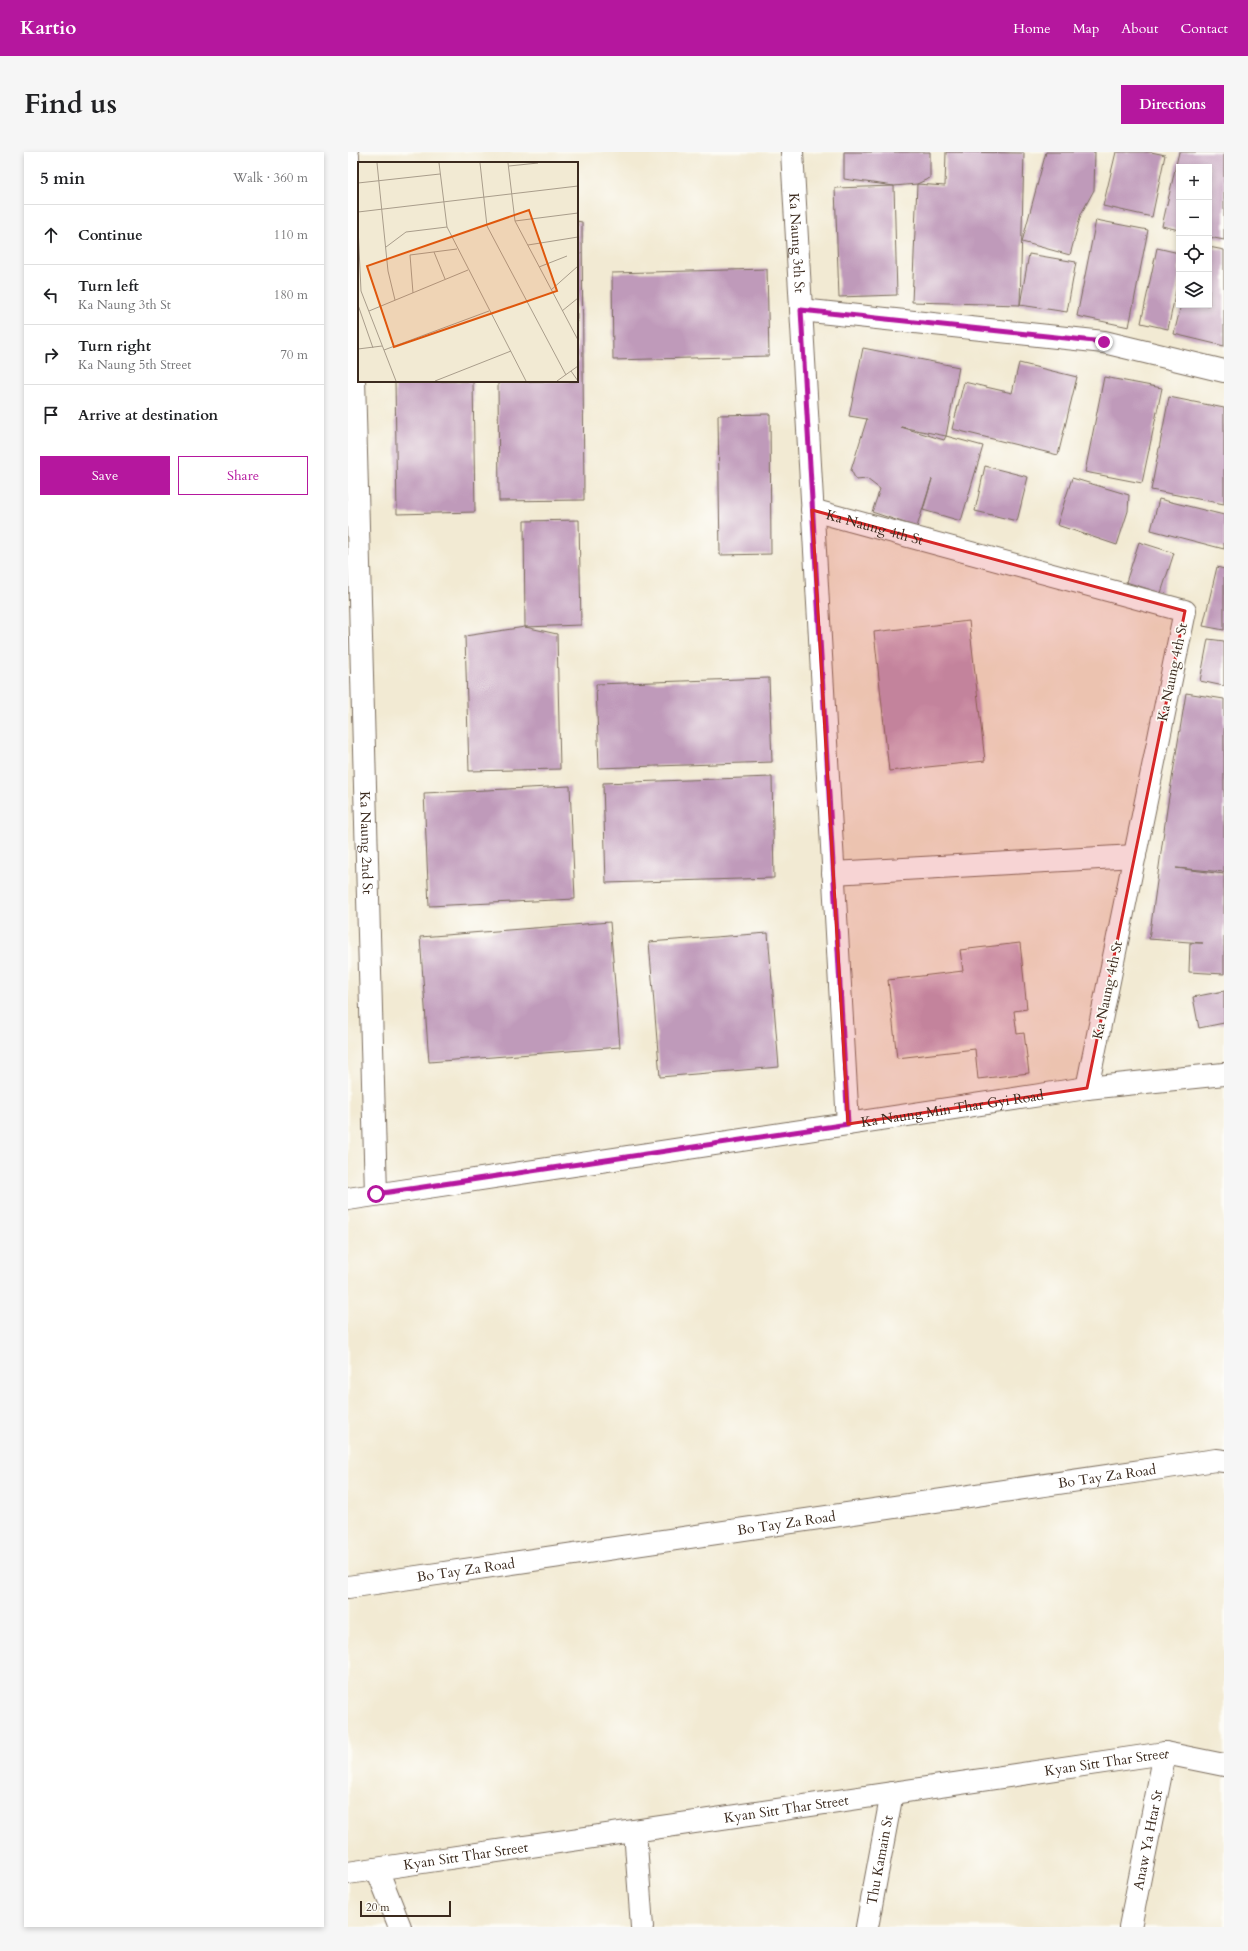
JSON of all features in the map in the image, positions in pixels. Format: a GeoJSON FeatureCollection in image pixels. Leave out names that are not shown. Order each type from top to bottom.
{"type":"FeatureCollection","features":[{"type":"Feature","properties":{"kind":"street","name":"Ka Naung 3th St"},"geometry":{"type":"LineString","coordinates":[[792,152],[848,1124]]}},
{"type":"Feature","properties":{"kind":"street","name":"Ka Naung 2nd St"},"geometry":{"type":"LineString","coordinates":[[348,156],[376,1194]]}},
{"type":"Feature","properties":{"kind":"street"},"geometry":{"type":"LineString","coordinates":[[801,310],[1104,342],[1224,371]]}},
{"type":"Feature","properties":{"kind":"street","name":"Ka Naung 4th St"},"geometry":{"type":"LineString","coordinates":[[812,510],[1185,611],[1087,1088]]}},
{"type":"Feature","properties":{"kind":"street"},"geometry":{"type":"LineString","coordinates":[[833,873],[1135,856]]}},
{"type":"Feature","properties":{"kind":"street","name":"Ka Naung Min Thar Gyi Road"},"geometry":{"type":"LineString","coordinates":[[348,1199],[1087,1088],[1224,1074]]}},
{"type":"Feature","properties":{"kind":"street","name":"Bo Tay Za Road"},"geometry":{"type":"LineString","coordinates":[[348,1587],[1208,1461],[1224,1461]]}},
{"type":"Feature","properties":{"kind":"street","name":"Kyan Sitt Thar Street"},"geometry":{"type":"LineString","coordinates":[[348,1873],[1165,1753],[1224,1766]]}},
{"type":"Feature","properties":{"kind":"street","name":"Anaw Ya Htar St"},"geometry":{"type":"LineString","coordinates":[[1130,1927],[1165,1753]]}},
{"type":"Feature","properties":{"kind":"street","name":"Thu Kamain St"},"geometry":{"type":"LineString","coordinates":[[867,1927],[892,1793]]}},
{"type":"Feature","properties":{"kind":"street"},"geometry":{"type":"LineString","coordinates":[[635,1831],[642,1927]]}},
{"type":"Feature","properties":{"kind":"street"},"geometry":{"type":"LineString","coordinates":[[377,1869],[400,1927]]}},
{"type":"Feature","properties":{"kind":"highlighted area"},"geometry":{"type":"Polygon","coordinates":[[[812,510],[1185,611],[1087,1088],[848,1124],[812,510]]]}},
{"type":"Feature","properties":{"kind":"building"},"geometry":{"type":"Polygon","coordinates":[[[844,152],[930,152],[930,178],[917,184],[894,186],[844,179],[844,152]]]}},
{"type":"Feature","properties":{"kind":"building"},"geometry":{"type":"Polygon","coordinates":[[[946,152],[1024,153],[1020,305],[912,302],[917,184],[945,186],[946,152]]]}},
{"type":"Feature","properties":{"kind":"building"},"geometry":{"type":"Polygon","coordinates":[[[1046,152],[1095,152],[1094,190],[1081,214],[1070,255],[1022,242],[1046,152]]]}},
{"type":"Feature","properties":{"kind":"building"},"geometry":{"type":"Polygon","coordinates":[[[1116,152],[1151,152],[1165,155],[1152,217],[1103,206],[1116,152]]]}},
{"type":"Feature","properties":{"kind":"building"},"geometry":{"type":"Polygon","coordinates":[[[1179,152],[1224,152],[1224,240],[1212,238],[1212,164],[1176,164],[1179,152]]]}},
{"type":"Feature","properties":{"kind":"building"},"geometry":{"type":"Polygon","coordinates":[[[1176,165],[1176,229],[1162,226],[1176,165]]]}},
{"type":"Feature","properties":{"kind":"building"},"geometry":{"type":"Polygon","coordinates":[[[894,186],[897,295],[839,297],[835,188],[894,186]]]}},
{"type":"Feature","properties":{"kind":"building"},"geometry":{"type":"Polygon","coordinates":[[[1096,220],[1148,230],[1129,327],[1077,316],[1096,220]]]}},
{"type":"Feature","properties":{"kind":"building"},"geometry":{"type":"Polygon","coordinates":[[[578,221],[582,222],[584,500],[499,501],[498,382],[578,382],[578,221]]]}},
{"type":"Feature","properties":{"kind":"building"},"geometry":{"type":"Polygon","coordinates":[[[1157,248],[1176,252],[1176,291],[1168,329],[1141,323],[1157,248]]]}},
{"type":"Feature","properties":{"kind":"building"},"geometry":{"type":"Polygon","coordinates":[[[1212,248],[1224,250],[1224,346],[1174,334],[1180,308],[1212,308],[1212,248]]]}},
{"type":"Feature","properties":{"kind":"building"},"geometry":{"type":"Polygon","coordinates":[[[1029,254],[1076,262],[1067,312],[1020,305],[1029,254]]]}},
{"type":"Feature","properties":{"kind":"building"},"geometry":{"type":"Polygon","coordinates":[[[767,269],[769,356],[613,360],[612,273],[767,269]]]}},
{"type":"Feature","properties":{"kind":"building"},"geometry":{"type":"Polygon","coordinates":[[[863,348],[959,367],[946,436],[983,446],[961,521],[923,510],[932,479],[917,527],[872,512],[880,489],[867,479],[856,480],[851,470],[867,419],[849,416],[863,348]],[[901,427],[944,440],[946,436],[901,427]]]}},
{"type":"Feature","properties":{"kind":"building"},"geometry":{"type":"Polygon","coordinates":[[[1019,363],[1077,377],[1058,455],[952,429],[964,382],[1012,393],[1019,363]]]}},
{"type":"Feature","properties":{"kind":"building"},"geometry":{"type":"Polygon","coordinates":[[[1104,377],[1162,388],[1142,483],[1085,472],[1104,377]]]}},
{"type":"Feature","properties":{"kind":"building"},"geometry":{"type":"Polygon","coordinates":[[[395,382],[473,382],[475,512],[397,514],[395,382]]]}},
{"type":"Feature","properties":{"kind":"building"},"geometry":{"type":"Polygon","coordinates":[[[1169,397],[1224,408],[1224,504],[1151,490],[1169,397]]]}},
{"type":"Feature","properties":{"kind":"building"},"geometry":{"type":"Polygon","coordinates":[[[770,414],[771,554],[720,555],[718,415],[770,414]]]}},
{"type":"Feature","properties":{"kind":"building"},"geometry":{"type":"Polygon","coordinates":[[[985,466],[1028,477],[1017,521],[975,511],[985,466]]]}},
{"type":"Feature","properties":{"kind":"building"},"geometry":{"type":"Polygon","coordinates":[[[1072,478],[1129,495],[1128,511],[1117,545],[1057,525],[1072,478]]]}},
{"type":"Feature","properties":{"kind":"building"},"geometry":{"type":"Polygon","coordinates":[[[1159,499],[1224,515],[1224,549],[1151,530],[1159,499]]]}},
{"type":"Feature","properties":{"kind":"building"},"geometry":{"type":"Polygon","coordinates":[[[579,520],[581,625],[525,627],[524,521],[579,520]]]}},
{"type":"Feature","properties":{"kind":"building"},"geometry":{"type":"Polygon","coordinates":[[[1139,542],[1174,553],[1161,593],[1126,582],[1139,542]]]}},
{"type":"Feature","properties":{"kind":"building"},"geometry":{"type":"Polygon","coordinates":[[[1217,567],[1224,569],[1224,630],[1203,626],[1217,567]]]}},
{"type":"Feature","properties":{"kind":"building"},"geometry":{"type":"Polygon","coordinates":[[[969,621],[985,761],[889,771],[874,632],[969,621]]]}},
{"type":"Feature","properties":{"kind":"building"},"geometry":{"type":"Polygon","coordinates":[[[525,627],[557,634],[560,769],[469,771],[465,636],[525,627]]]}},
{"type":"Feature","properties":{"kind":"building"},"geometry":{"type":"Polygon","coordinates":[[[1208,639],[1224,641],[1224,686],[1200,681],[1208,639]]]}},
{"type":"Feature","properties":{"kind":"building"},"geometry":{"type":"Polygon","coordinates":[[[769,678],[772,762],[599,768],[596,684],[769,678]]]}},
{"type":"Feature","properties":{"kind":"building"},"geometry":{"type":"Polygon","coordinates":[[[1186,693],[1224,699],[1224,872],[1176,868],[1224,874],[1224,974],[1189,972],[1190,943],[1203,943],[1149,939],[1167,809],[1186,693]]]}},
{"type":"Feature","properties":{"kind":"building"},"geometry":{"type":"Polygon","coordinates":[[[772,777],[774,878],[606,883],[603,783],[772,777]]]}},
{"type":"Feature","properties":{"kind":"building"},"geometry":{"type":"Polygon","coordinates":[[[570,786],[575,899],[429,906],[424,793],[570,786]]]}},
{"type":"Feature","properties":{"kind":"building"},"geometry":{"type":"Polygon","coordinates":[[[610,922],[620,1047],[429,1062],[420,937],[610,922]]]}},
{"type":"Feature","properties":{"kind":"building"},"geometry":{"type":"Polygon","coordinates":[[[768,933],[779,1067],[660,1077],[649,942],[768,933]]]}},
{"type":"Feature","properties":{"kind":"building"},"geometry":{"type":"Polygon","coordinates":[[[1020,943],[1027,1009],[1014,1011],[1017,1034],[1024,1033],[1029,1073],[978,1079],[975,1049],[897,1058],[888,980],[963,971],[960,950],[1020,943]]]}},
{"type":"Feature","properties":{"kind":"building"},"geometry":{"type":"Polygon","coordinates":[[[1224,991],[1224,1023],[1199,1028],[1193,997],[1224,991]]]}},
{"type":"Feature","properties":{"kind":"route"},"geometry":{"type":"LineString","coordinates":[[376,1194],[848,1124],[801,310],[1104,342]]}}]}
